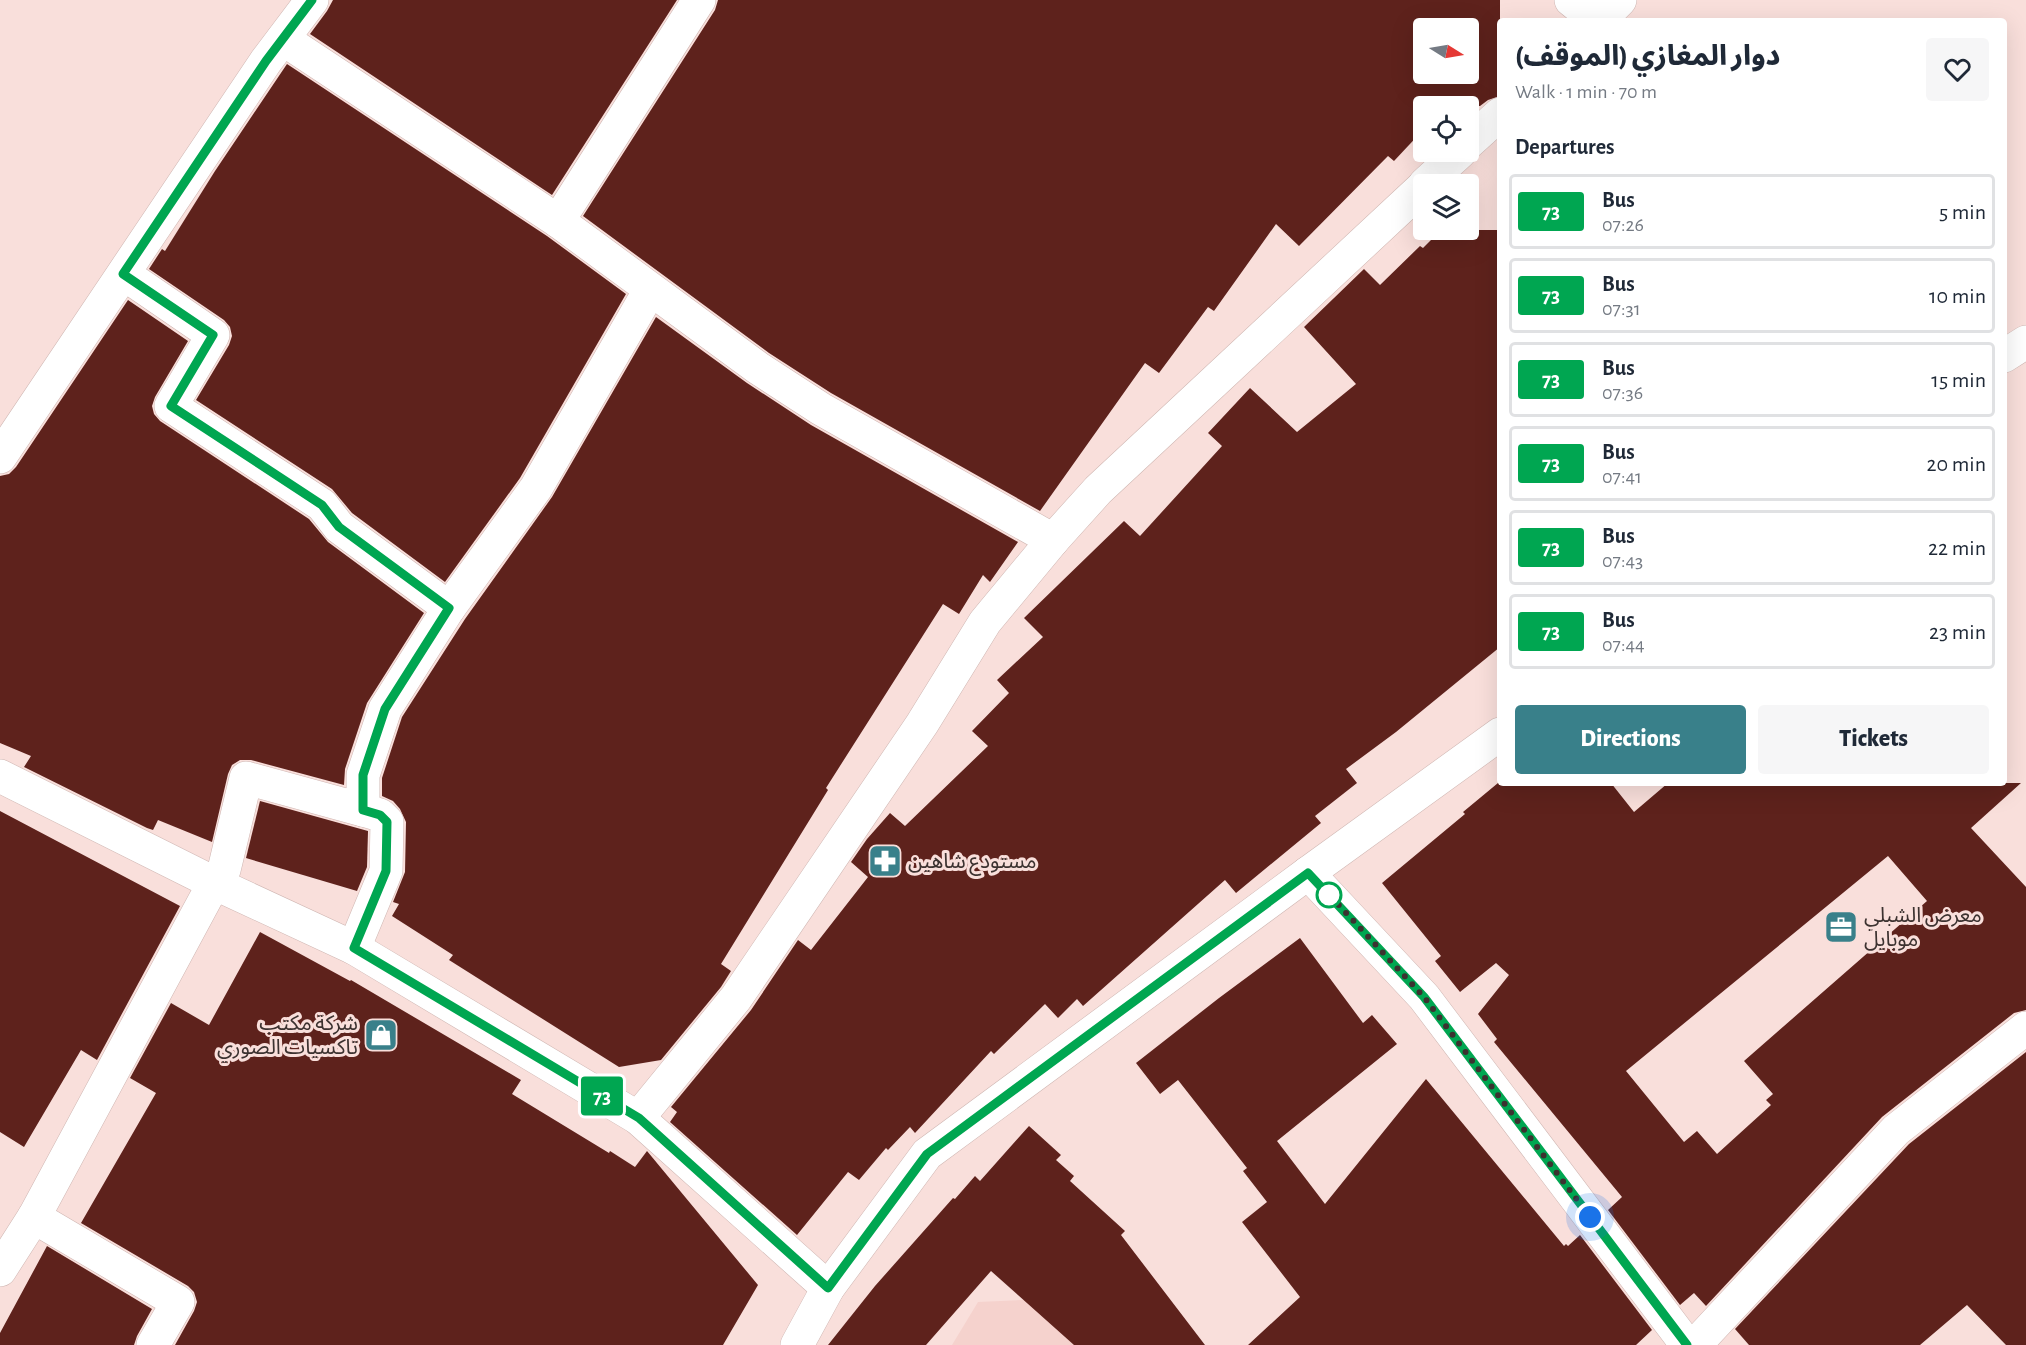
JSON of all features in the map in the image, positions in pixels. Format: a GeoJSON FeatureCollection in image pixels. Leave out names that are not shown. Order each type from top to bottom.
{"type":"FeatureCollection","features":[{"type":"Feature","properties":{"kind":"street"},"geometry":{"type":"LineString","coordinates":[[0,458],[283,39],[312,0]]}},
{"type":"Feature","properties":{"kind":"street"},"geometry":{"type":"LineString","coordinates":[[558,221],[699,0]]}},
{"type":"Feature","properties":{"kind":"street"},"geometry":{"type":"LineString","coordinates":[[1571,0],[1594,18]]}},
{"type":"Feature","properties":{"kind":"street"},"geometry":{"type":"LineString","coordinates":[[1601,18],[1620,0]]}},
{"type":"Feature","properties":{"kind":"street"},"geometry":{"type":"LineString","coordinates":[[283,39],[558,221],[758,368],[821,409],[1053,540]]}},
{"type":"Feature","properties":{"kind":"street"},"geometry":{"type":"LineString","coordinates":[[1479,134],[1497,117]]}},
{"type":"Feature","properties":{"kind":"street"},"geometry":{"type":"LineString","coordinates":[[1436,174],[1449,162]]}},
{"type":"Feature","properties":{"kind":"street"},"geometry":{"type":"LineString","coordinates":[[639,1118],[736,998],[922,724],[985,622],[1053,540],[1098,490],[1413,195]]}},
{"type":"Feature","properties":{"kind":"street"},"geometry":{"type":"LineString","coordinates":[[123,274],[213,335],[171,406],[322,505],[339,527],[449,608]]}},
{"type":"Feature","properties":{"kind":"street"},"geometry":{"type":"LineString","coordinates":[[363,810],[363,775],[385,709],[449,608],[536,488],[650,290]]}},
{"type":"Feature","properties":{"kind":"street"},"geometry":{"type":"LineString","coordinates":[[2007,354],[2026,342]]}},
{"type":"Feature","properties":{"kind":"street"},"geometry":{"type":"LineString","coordinates":[[797,1345],[828,1288],[927,1154],[1497,736]]}},
{"type":"Feature","properties":{"kind":"street"},"geometry":{"type":"LineString","coordinates":[[0,776],[214,883],[354,948],[639,1118],[828,1288]]}},
{"type":"Feature","properties":{"kind":"street"},"geometry":{"type":"LineString","coordinates":[[0,1270],[34,1217],[214,883],[224,870],[246,778],[380,815],[387,822],[386,871],[354,948]]}},
{"type":"Feature","properties":{"kind":"street"},"geometry":{"type":"LineString","coordinates":[[1308,873],[1424,997],[1687,1345]]}},
{"type":"Feature","properties":{"kind":"street"},"geometry":{"type":"LineString","coordinates":[[1695,1345],[1896,1130],[2026,1028]]}},
{"type":"Feature","properties":{"kind":"street"},"geometry":{"type":"LineString","coordinates":[[34,1217],[178,1302],[153,1345]]}},
{"type":"Feature","properties":{"kind":"shaded area"},"geometry":{"type":"Polygon","coordinates":[[[1114,1296],[1161,1345],[952,1345],[978,1302],[1114,1296]]]}},
{"type":"Feature","properties":{"kind":"building"},"geometry":{"type":"Polygon","coordinates":[[[333,0],[677,0],[552,195],[310,34],[333,0]]]}},
{"type":"Feature","properties":{"kind":"building"},"geometry":{"type":"Polygon","coordinates":[[[718,0],[1500,0],[1500,18],[1497,18],[1497,97],[1479,106],[1479,96],[1413,96],[1413,141],[1394,161],[1388,156],[1299,246],[1276,224],[1214,311],[1208,307],[1159,373],[1145,363],[1040,511],[831,393],[769,353],[583,216],[715,10],[718,0]]]}},
{"type":"Feature","properties":{"kind":"building"},"geometry":{"type":"Polygon","coordinates":[[[287,64],[547,236],[626,294],[520,478],[445,582],[352,513],[332,489],[196,400],[229,345],[232,336],[230,327],[224,320],[149,269],[162,249],[165,251],[215,171],[287,64]]]}},
{"type":"Feature","properties":{"kind":"building"},"geometry":{"type":"Polygon","coordinates":[[[1479,230],[1497,230],[1497,649],[1396,732],[1346,769],[1357,783],[1315,816],[1321,823],[1236,893],[1225,880],[1083,1006],[1077,999],[1058,1018],[1045,1004],[994,1054],[991,1051],[915,1133],[910,1127],[888,1150],[886,1148],[859,1180],[848,1172],[797,1235],[670,1122],[677,1112],[671,1107],[751,1010],[798,940],[811,950],[868,877],[851,862],[867,839],[890,813],[905,826],[988,746],[972,731],[1009,693],[997,680],[1043,637],[1024,618],[1124,521],[1140,536],[1222,446],[1208,433],[1250,388],[1297,432],[1356,384],[1304,327],[1364,269],[1380,285],[1420,246],[1423,248],[1431,240],[1479,240],[1479,230]]]}},
{"type":"Feature","properties":{"kind":"building"},"geometry":{"type":"Polygon","coordinates":[[[128,300],[188,341],[155,397],[152,406],[154,414],[160,421],[309,519],[328,542],[424,613],[367,703],[345,769],[344,785],[251,760],[240,760],[232,765],[228,774],[212,842],[158,820],[153,830],[147,828],[24,767],[31,756],[0,743],[0,476],[9,474],[16,467],[128,300]]]}},
{"type":"Feature","properties":{"kind":"building"},"geometry":{"type":"Polygon","coordinates":[[[656,317],[747,383],[811,425],[1018,542],[990,582],[983,575],[959,614],[943,604],[826,788],[828,790],[721,964],[731,971],[721,987],[661,1060],[619,1067],[449,960],[453,955],[392,916],[399,904],[393,902],[405,872],[406,822],[393,801],[382,796],[382,778],[402,717],[465,619],[552,497],[656,317]]]}},
{"type":"Feature","properties":{"kind":"building"},"geometry":{"type":"Polygon","coordinates":[[[2007,783],[2021,783],[1971,828],[2026,887],[2026,1010],[2014,1013],[1882,1117],[1706,1306],[1694,1293],[1680,1305],[1608,1210],[1622,1197],[1494,1042],[1497,1039],[1478,1014],[1509,975],[1496,963],[1460,992],[1435,961],[1441,956],[1382,883],[1465,814],[1463,812],[1497,784],[1497,786],[1613,786],[1634,812],[1664,786],[2007,786],[2007,783]],[[1888,856],[1626,1071],[1684,1142],[1697,1131],[1717,1154],[1771,1105],[1766,1100],[1773,1094],[1744,1061],[1927,901],[1888,856]]]}},
{"type":"Feature","properties":{"kind":"building"},"geometry":{"type":"Polygon","coordinates":[[[260,801],[368,831],[367,867],[357,891],[246,858],[260,801]]]}},
{"type":"Feature","properties":{"kind":"building"},"geometry":{"type":"Polygon","coordinates":[[[0,811],[180,906],[97,1060],[81,1050],[24,1147],[0,1132],[0,811]]]}},
{"type":"Feature","properties":{"kind":"building"},"geometry":{"type":"Polygon","coordinates":[[[260,932],[351,980],[521,1080],[512,1094],[609,1153],[610,1151],[635,1167],[647,1151],[758,1285],[723,1345],[175,1345],[194,1311],[197,1302],[194,1292],[188,1286],[81,1223],[156,1093],[130,1078],[171,1003],[209,1025],[260,932]]]}},
{"type":"Feature","properties":{"kind":"building"},"geometry":{"type":"Polygon","coordinates":[[[1300,938],[1363,1023],[1372,1015],[1397,1044],[1277,1141],[1325,1204],[1426,1079],[1564,1246],[1566,1244],[1568,1246],[1580,1235],[1652,1330],[1636,1345],[1248,1345],[1300,1297],[1242,1222],[1267,1202],[1243,1171],[1247,1168],[1178,1080],[1160,1094],[1136,1063],[1300,938]]]}},
{"type":"Feature","properties":{"kind":"building"},"geometry":{"type":"Polygon","coordinates":[[[2026,1052],[2026,1345],[2006,1345],[1967,1305],[1920,1345],[1749,1345],[1735,1329],[1909,1144],[2026,1052]]]}},
{"type":"Feature","properties":{"kind":"building"},"geometry":{"type":"Polygon","coordinates":[[[1029,1126],[1061,1155],[1056,1160],[1074,1176],[1070,1181],[1125,1231],[1121,1235],[1205,1345],[1074,1345],[991,1271],[926,1345],[828,1345],[875,1286],[953,1198],[955,1199],[975,1176],[980,1181],[1029,1126]]]}},
{"type":"Feature","properties":{"kind":"building"},"geometry":{"type":"Polygon","coordinates":[[[47,1246],[152,1309],[134,1345],[0,1345],[0,1333],[47,1246]]]}},
{"type":"Feature","properties":{"kind":"bus line","name":"73"},"geometry":{"type":"LineString","coordinates":[[312,0],[266,61],[123,274],[213,335],[171,406],[322,505],[339,527],[449,608],[385,709],[363,775],[363,810],[380,815],[387,822],[386,871],[354,948],[639,1118],[828,1288],[927,1154],[1308,873],[1424,997],[1687,1345]]}},
{"type":"Feature","properties":{"kind":"place","name":"مستودع شاهين"},"geometry":{"type":"Point","coordinates":[885,861]}},
{"type":"Feature","properties":{"kind":"place","name":"معرض الشبلي موبايل"},"geometry":{"type":"Point","coordinates":[1841,927]}},
{"type":"Feature","properties":{"kind":"place","name":"شركة مكتب تاكسيات الصوري"},"geometry":{"type":"Point","coordinates":[381,1035]}},
{"type":"Feature","properties":{"kind":"route"},"geometry":{"type":"LineString","coordinates":[[1329,895],[1323,888],[1424,997],[1590,1217]]}}]}
